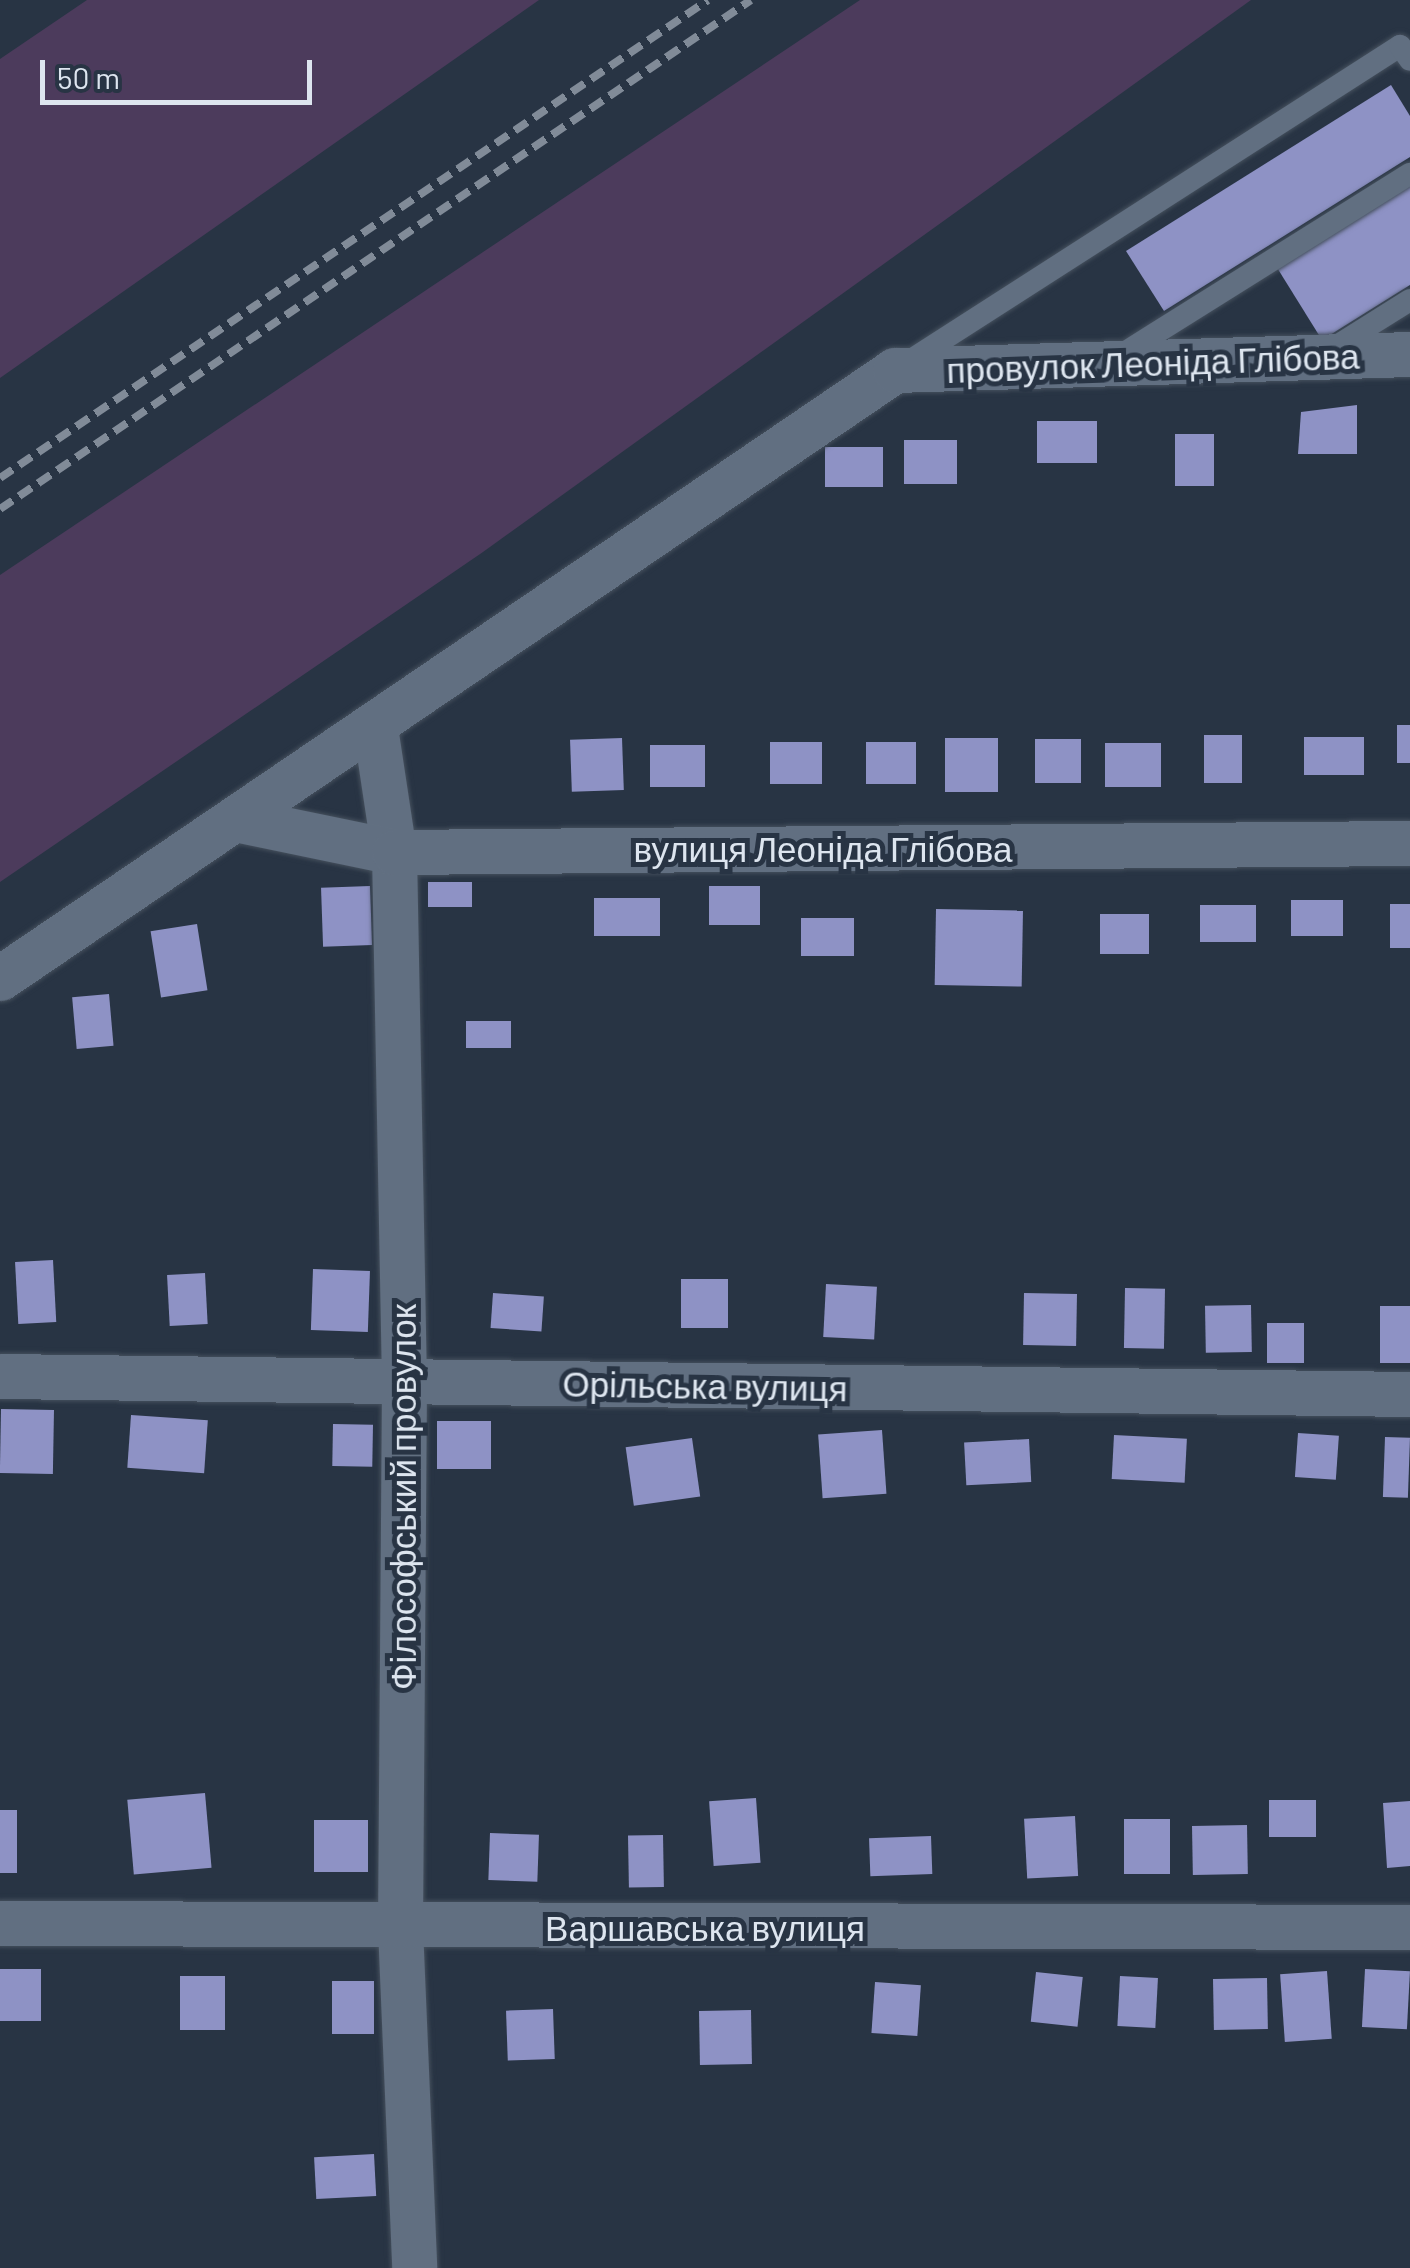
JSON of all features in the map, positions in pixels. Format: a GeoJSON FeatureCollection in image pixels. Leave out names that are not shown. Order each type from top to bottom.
{"type":"FeatureCollection","features":[{"type":"Feature","properties":{"kind":"street","name":"провулок Леоніда Глібова"},"geometry":{"type":"LineString","coordinates":[[896,370],[1410,354]]}},
{"type":"Feature","properties":{"kind":"street"},"geometry":{"type":"LineString","coordinates":[[0,978],[240,820],[896,370]]}},
{"type":"Feature","properties":{"kind":"street","name":"Філософський провулок"},"geometry":{"type":"LineString","coordinates":[[375,726],[394,852],[404,1382],[400,1927],[414,2268]]}},
{"type":"Feature","properties":{"kind":"street","name":"вулиця Леоніда Глібова"},"geometry":{"type":"LineString","coordinates":[[240,820],[394,852],[1410,844]]}},
{"type":"Feature","properties":{"kind":"street","name":"Орільська вулиця"},"geometry":{"type":"LineString","coordinates":[[0,1376],[1410,1394]]}},
{"type":"Feature","properties":{"kind":"street","name":"Варшавська вулиця"},"geometry":{"type":"LineString","coordinates":[[0,1923],[1410,1927]]}},
{"type":"Feature","properties":{"kind":"lane"},"geometry":{"type":"LineString","coordinates":[[896,370],[1400,46],[1410,60]]}},
{"type":"Feature","properties":{"kind":"lane"},"geometry":{"type":"LineString","coordinates":[[1106,364],[1410,174]]}},
{"type":"Feature","properties":{"kind":"lane"},"geometry":{"type":"LineString","coordinates":[[1317,358],[1410,300]]}},
{"type":"Feature","properties":{"kind":"shaded area"},"geometry":{"type":"Polygon","coordinates":[[[87,0],[539,0],[0,378],[0,59],[87,0]]]}},
{"type":"Feature","properties":{"kind":"shaded area"},"geometry":{"type":"Polygon","coordinates":[[[860,0],[1251,0],[483,552],[0,882],[0,575],[860,0]]]}},
{"type":"Feature","properties":{"kind":"building"},"geometry":{"type":"Polygon","coordinates":[[[1391,85],[1410,116],[1410,157],[1164,311],[1126,251],[1391,85]]]}},
{"type":"Feature","properties":{"kind":"building"},"geometry":{"type":"Polygon","coordinates":[[[1410,183],[1410,285],[1322,340],[1276,266],[1410,183]]]}},
{"type":"Feature","properties":{"kind":"building"},"geometry":{"type":"Polygon","coordinates":[[[1357,405],[1357,454],[1298,454],[1301,412],[1357,405]]]}},
{"type":"Feature","properties":{"kind":"building"},"geometry":{"type":"Polygon","coordinates":[[[1037,421],[1097,421],[1097,463],[1037,463],[1037,421]]]}},
{"type":"Feature","properties":{"kind":"building"},"geometry":{"type":"Polygon","coordinates":[[[1175,434],[1214,434],[1214,486],[1175,486],[1175,434]]]}},
{"type":"Feature","properties":{"kind":"building"},"geometry":{"type":"Polygon","coordinates":[[[904,440],[957,440],[957,484],[904,484],[904,440]]]}},
{"type":"Feature","properties":{"kind":"building"},"geometry":{"type":"Polygon","coordinates":[[[825,447],[883,447],[883,487],[825,487],[825,447]]]}},
{"type":"Feature","properties":{"kind":"building"},"geometry":{"type":"Polygon","coordinates":[[[1397,725],[1410,725],[1410,763],[1397,763],[1397,725]]]}},
{"type":"Feature","properties":{"kind":"building"},"geometry":{"type":"Polygon","coordinates":[[[1204,735],[1242,735],[1242,783],[1204,783],[1204,735]]]}},
{"type":"Feature","properties":{"kind":"building"},"geometry":{"type":"Polygon","coordinates":[[[1304,737],[1364,737],[1364,775],[1304,775],[1304,737]]]}},
{"type":"Feature","properties":{"kind":"building"},"geometry":{"type":"Polygon","coordinates":[[[622,738],[624,790],[572,792],[570,740],[622,738]]]}},
{"type":"Feature","properties":{"kind":"building"},"geometry":{"type":"Polygon","coordinates":[[[945,738],[998,738],[998,792],[945,792],[945,738]]]}},
{"type":"Feature","properties":{"kind":"building"},"geometry":{"type":"Polygon","coordinates":[[[1035,739],[1081,739],[1081,783],[1035,783],[1035,739]]]}},
{"type":"Feature","properties":{"kind":"building"},"geometry":{"type":"Polygon","coordinates":[[[770,742],[822,742],[822,784],[770,784],[770,742]]]}},
{"type":"Feature","properties":{"kind":"building"},"geometry":{"type":"Polygon","coordinates":[[[866,742],[916,742],[916,784],[866,784],[866,742]]]}},
{"type":"Feature","properties":{"kind":"building"},"geometry":{"type":"Polygon","coordinates":[[[1105,743],[1161,743],[1161,787],[1105,787],[1105,743]]]}},
{"type":"Feature","properties":{"kind":"building"},"geometry":{"type":"Polygon","coordinates":[[[650,745],[705,745],[705,787],[650,787],[650,745]]]}},
{"type":"Feature","properties":{"kind":"building"},"geometry":{"type":"Polygon","coordinates":[[[428,882],[472,882],[472,907],[428,907],[428,882]]]}},
{"type":"Feature","properties":{"kind":"building"},"geometry":{"type":"Polygon","coordinates":[[[370,886],[372,945],[323,947],[321,888],[370,886]]]}},
{"type":"Feature","properties":{"kind":"building"},"geometry":{"type":"Polygon","coordinates":[[[709,886],[760,886],[760,925],[709,925],[709,886]]]}},
{"type":"Feature","properties":{"kind":"building"},"geometry":{"type":"Polygon","coordinates":[[[594,898],[660,898],[660,936],[594,936],[594,898]]]}},
{"type":"Feature","properties":{"kind":"building"},"geometry":{"type":"Polygon","coordinates":[[[1291,900],[1343,900],[1343,936],[1291,936],[1291,900]]]}},
{"type":"Feature","properties":{"kind":"building"},"geometry":{"type":"Polygon","coordinates":[[[1390,904],[1410,904],[1410,948],[1390,948],[1390,904]]]}},
{"type":"Feature","properties":{"kind":"building"},"geometry":{"type":"Polygon","coordinates":[[[1200,905],[1256,905],[1256,942],[1200,942],[1200,905]]]}},
{"type":"Feature","properties":{"kind":"building"},"geometry":{"type":"Polygon","coordinates":[[[936,909],[1023,911],[1022,987],[935,985],[936,909]]]}},
{"type":"Feature","properties":{"kind":"building"},"geometry":{"type":"Polygon","coordinates":[[[1100,914],[1149,914],[1149,954],[1100,954],[1100,914]]]}},
{"type":"Feature","properties":{"kind":"building"},"geometry":{"type":"Polygon","coordinates":[[[801,918],[854,918],[854,956],[801,956],[801,918]]]}},
{"type":"Feature","properties":{"kind":"building"},"geometry":{"type":"Polygon","coordinates":[[[197,924],[207,990],[161,998],[151,931],[197,924]]]}},
{"type":"Feature","properties":{"kind":"building"},"geometry":{"type":"Polygon","coordinates":[[[109,994],[114,1046],[77,1049],[72,997],[109,994]]]}},
{"type":"Feature","properties":{"kind":"building"},"geometry":{"type":"Polygon","coordinates":[[[466,1021],[511,1021],[511,1048],[466,1048],[466,1021]]]}},
{"type":"Feature","properties":{"kind":"building"},"geometry":{"type":"Polygon","coordinates":[[[53,1260],[56,1322],[18,1324],[15,1262],[53,1260]]]}},
{"type":"Feature","properties":{"kind":"building"},"geometry":{"type":"Polygon","coordinates":[[[313,1269],[370,1271],[368,1332],[311,1330],[313,1269]]]}},
{"type":"Feature","properties":{"kind":"building"},"geometry":{"type":"Polygon","coordinates":[[[205,1273],[208,1324],[170,1326],[167,1275],[205,1273]]]}},
{"type":"Feature","properties":{"kind":"building"},"geometry":{"type":"Polygon","coordinates":[[[681,1279],[728,1279],[728,1328],[681,1328],[681,1279]]]}},
{"type":"Feature","properties":{"kind":"building"},"geometry":{"type":"Polygon","coordinates":[[[826,1284],[877,1287],[874,1340],[823,1337],[826,1284]]]}},
{"type":"Feature","properties":{"kind":"building"},"geometry":{"type":"Polygon","coordinates":[[[1125,1288],[1165,1289],[1164,1349],[1124,1348],[1125,1288]]]}},
{"type":"Feature","properties":{"kind":"building"},"geometry":{"type":"Polygon","coordinates":[[[493,1293],[544,1297],[541,1331],[491,1328],[493,1293]]]}},
{"type":"Feature","properties":{"kind":"building"},"geometry":{"type":"Polygon","coordinates":[[[1024,1293],[1077,1294],[1076,1346],[1023,1345],[1024,1293]]]}},
{"type":"Feature","properties":{"kind":"building"},"geometry":{"type":"Polygon","coordinates":[[[1251,1305],[1252,1352],[1206,1353],[1205,1306],[1251,1305]]]}},
{"type":"Feature","properties":{"kind":"building"},"geometry":{"type":"Polygon","coordinates":[[[1380,1306],[1410,1306],[1410,1363],[1380,1363],[1380,1306]]]}},
{"type":"Feature","properties":{"kind":"building"},"geometry":{"type":"Polygon","coordinates":[[[1267,1323],[1304,1323],[1304,1363],[1267,1363],[1267,1323]]]}},
{"type":"Feature","properties":{"kind":"building"},"geometry":{"type":"Polygon","coordinates":[[[1,1409],[54,1410],[53,1474],[0,1473],[1,1409]]]}},
{"type":"Feature","properties":{"kind":"building"},"geometry":{"type":"Polygon","coordinates":[[[131,1415],[208,1420],[204,1473],[127,1468],[131,1415]]]}},
{"type":"Feature","properties":{"kind":"building"},"geometry":{"type":"Polygon","coordinates":[[[437,1421],[491,1421],[491,1469],[437,1469],[437,1421]]]}},
{"type":"Feature","properties":{"kind":"building"},"geometry":{"type":"Polygon","coordinates":[[[333,1424],[373,1425],[372,1467],[332,1466],[333,1424]]]}},
{"type":"Feature","properties":{"kind":"building"},"geometry":{"type":"Polygon","coordinates":[[[882,1430],[886,1494],[823,1498],[818,1434],[882,1430]]]}},
{"type":"Feature","properties":{"kind":"building"},"geometry":{"type":"Polygon","coordinates":[[[1298,1433],[1339,1436],[1336,1480],[1295,1477],[1298,1433]]]}},
{"type":"Feature","properties":{"kind":"building"},"geometry":{"type":"Polygon","coordinates":[[[1114,1435],[1187,1439],[1185,1483],[1112,1479],[1114,1435]]]}},
{"type":"Feature","properties":{"kind":"building"},"geometry":{"type":"Polygon","coordinates":[[[1385,1437],[1410,1438],[1408,1498],[1383,1497],[1385,1437]]]}},
{"type":"Feature","properties":{"kind":"building"},"geometry":{"type":"Polygon","coordinates":[[[692,1438],[700,1496],[634,1506],[626,1447],[692,1438]]]}},
{"type":"Feature","properties":{"kind":"building"},"geometry":{"type":"Polygon","coordinates":[[[1029,1439],[1031,1482],[966,1485],[964,1442],[1029,1439]]]}},
{"type":"Feature","properties":{"kind":"building"},"geometry":{"type":"Polygon","coordinates":[[[205,1793],[212,1868],[134,1875],[127,1800],[205,1793]]]}},
{"type":"Feature","properties":{"kind":"building"},"geometry":{"type":"Polygon","coordinates":[[[756,1798],[761,1863],[714,1866],[709,1801],[756,1798]]]}},
{"type":"Feature","properties":{"kind":"building"},"geometry":{"type":"Polygon","coordinates":[[[1269,1800],[1316,1800],[1316,1837],[1269,1837],[1269,1800]]]}},
{"type":"Feature","properties":{"kind":"building"},"geometry":{"type":"Polygon","coordinates":[[[1410,1801],[1410,1866],[1387,1868],[1383,1803],[1410,1801]]]}},
{"type":"Feature","properties":{"kind":"building"},"geometry":{"type":"Polygon","coordinates":[[[0,1810],[17,1810],[17,1873],[0,1873],[0,1810]]]}},
{"type":"Feature","properties":{"kind":"building"},"geometry":{"type":"Polygon","coordinates":[[[1075,1816],[1078,1876],[1027,1879],[1024,1819],[1075,1816]]]}},
{"type":"Feature","properties":{"kind":"building"},"geometry":{"type":"Polygon","coordinates":[[[1124,1819],[1170,1819],[1170,1874],[1124,1874],[1124,1819]]]}},
{"type":"Feature","properties":{"kind":"building"},"geometry":{"type":"Polygon","coordinates":[[[314,1820],[368,1820],[368,1872],[314,1872],[314,1820]]]}},
{"type":"Feature","properties":{"kind":"building"},"geometry":{"type":"Polygon","coordinates":[[[1247,1825],[1248,1874],[1193,1875],[1192,1826],[1247,1825]]]}},
{"type":"Feature","properties":{"kind":"building"},"geometry":{"type":"Polygon","coordinates":[[[490,1833],[539,1835],[537,1882],[488,1880],[490,1833]]]}},
{"type":"Feature","properties":{"kind":"building"},"geometry":{"type":"Polygon","coordinates":[[[663,1835],[664,1887],[629,1888],[628,1836],[663,1835]]]}},
{"type":"Feature","properties":{"kind":"building"},"geometry":{"type":"Polygon","coordinates":[[[931,1836],[932,1874],[870,1876],[869,1838],[931,1836]]]}},
{"type":"Feature","properties":{"kind":"building"},"geometry":{"type":"Polygon","coordinates":[[[0,1969],[41,1969],[41,2021],[0,2021],[0,1969]]]}},
{"type":"Feature","properties":{"kind":"building"},"geometry":{"type":"Polygon","coordinates":[[[1365,1969],[1410,1971],[1407,2029],[1362,2027],[1365,1969]]]}},
{"type":"Feature","properties":{"kind":"building"},"geometry":{"type":"Polygon","coordinates":[[[1327,1971],[1332,2039],[1285,2042],[1280,1974],[1327,1971]]]}},
{"type":"Feature","properties":{"kind":"building"},"geometry":{"type":"Polygon","coordinates":[[[1036,1972],[1083,1977],[1078,2027],[1031,2022],[1036,1972]]]}},
{"type":"Feature","properties":{"kind":"building"},"geometry":{"type":"Polygon","coordinates":[[[180,1976],[225,1976],[225,2030],[180,2030],[180,1976]]]}},
{"type":"Feature","properties":{"kind":"building"},"geometry":{"type":"Polygon","coordinates":[[[1120,1976],[1158,1978],[1155,2028],[1117,2026],[1120,1976]]]}},
{"type":"Feature","properties":{"kind":"building"},"geometry":{"type":"Polygon","coordinates":[[[1267,1978],[1268,2029],[1214,2030],[1213,1979],[1267,1978]]]}},
{"type":"Feature","properties":{"kind":"building"},"geometry":{"type":"Polygon","coordinates":[[[332,1981],[374,1981],[374,2034],[332,2034],[332,1981]]]}},
{"type":"Feature","properties":{"kind":"building"},"geometry":{"type":"Polygon","coordinates":[[[875,1982],[921,1985],[917,2036],[871,2033],[875,1982]]]}},
{"type":"Feature","properties":{"kind":"building"},"geometry":{"type":"Polygon","coordinates":[[[553,2009],[555,2059],[508,2061],[506,2011],[553,2009]]]}},
{"type":"Feature","properties":{"kind":"building"},"geometry":{"type":"Polygon","coordinates":[[[751,2010],[752,2064],[700,2065],[699,2011],[751,2010]]]}},
{"type":"Feature","properties":{"kind":"building"},"geometry":{"type":"Polygon","coordinates":[[[374,2154],[376,2196],[316,2199],[314,2157],[374,2154]]]}},
{"type":"Feature","properties":{"kind":"railway"},"geometry":{"type":"LineString","coordinates":[[0,478],[708,0]]}},
{"type":"Feature","properties":{"kind":"railway"},"geometry":{"type":"LineString","coordinates":[[0,509],[751,0]]}}]}
